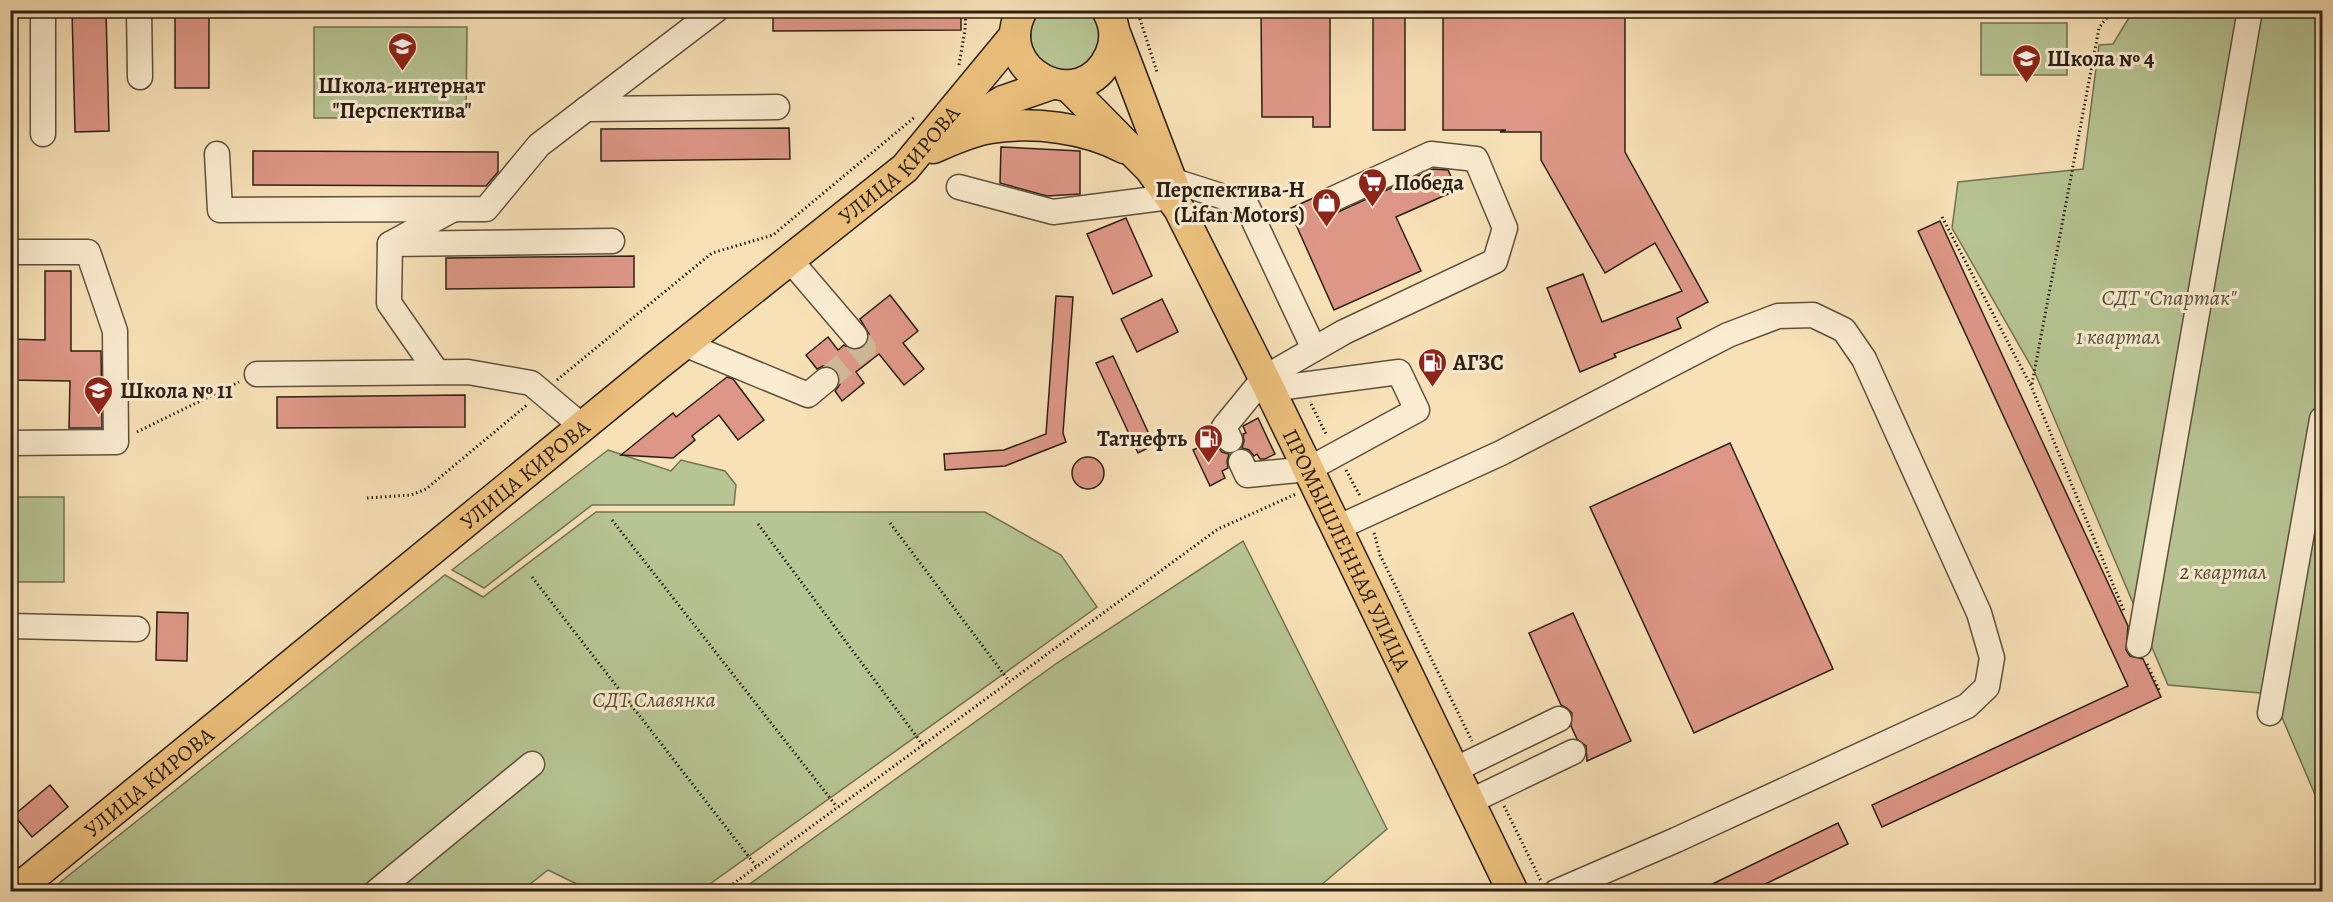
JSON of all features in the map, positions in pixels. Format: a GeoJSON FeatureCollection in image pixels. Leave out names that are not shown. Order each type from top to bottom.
{"type":"FeatureCollection","features":[{"type":"Feature","properties":{"kind":"main road"},"geometry":{"type":"LineString","coordinates":[[1015,19],[1017,51],[1025,66],[1037,77],[1060,85],[1096,112],[1173,195]]}},
{"type":"Feature","properties":{"kind":"main road","name":"УЛИЦА КИРОВА"},"geometry":{"type":"LineString","coordinates":[[14,891],[684,344],[906,168],[1015,19]]}},
{"type":"Feature","properties":{"kind":"main road"},"geometry":{"type":"LineString","coordinates":[[906,168],[979,114],[1003,101],[1060,85],[1083,82],[1102,69],[1113,48],[1111,22]]}},
{"type":"Feature","properties":{"kind":"main road"},"geometry":{"type":"LineString","coordinates":[[1111,22],[1173,195]]}},
{"type":"Feature","properties":{"kind":"main road"},"geometry":{"type":"LineString","coordinates":[[933,148],[963,135],[990,128],[1013,126],[1051,128],[1090,134],[1113,142],[1135,154]]}},
{"type":"Feature","properties":{"kind":"main road","name":"ПРОМЫШЛЕННАЯ УЛИЦА"},"geometry":{"type":"LineString","coordinates":[[1173,195],[1336,528],[1467,763],[1482,796],[1513,891]]}},
{"type":"Feature","properties":{"kind":"lane"},"geometry":{"type":"LineString","coordinates":[[43,10],[43,134]]}},
{"type":"Feature","properties":{"kind":"lane"},"geometry":{"type":"LineString","coordinates":[[139,10],[140,77]]}},
{"type":"Feature","properties":{"kind":"lane"},"geometry":{"type":"LineString","coordinates":[[217,154],[220,210],[486,209],[539,145],[716,10]]}},
{"type":"Feature","properties":{"kind":"lane"},"geometry":{"type":"LineString","coordinates":[[2139,645],[2250,10]]}},
{"type":"Feature","properties":{"kind":"lane"},"geometry":{"type":"LineString","coordinates":[[586,109],[777,107]]}},
{"type":"Feature","properties":{"kind":"lane"},"geometry":{"type":"LineString","coordinates":[[1230,440],[1224,427],[1267,383],[1314,349],[1344,332],[1495,261],[1505,228],[1476,159],[1431,154],[1332,199]]}},
{"type":"Feature","properties":{"kind":"lane"},"geometry":{"type":"LineString","coordinates":[[959,187],[1053,212],[1173,195],[1246,204],[1314,349]]}},
{"type":"Feature","properties":{"kind":"lane"},"geometry":{"type":"LineString","coordinates":[[390,244],[455,209]]}},
{"type":"Feature","properties":{"kind":"lane"},"geometry":{"type":"LineString","coordinates":[[390,244],[612,241]]}},
{"type":"Feature","properties":{"kind":"lane"},"geometry":{"type":"LineString","coordinates":[[390,244],[389,303],[437,372]]}},
{"type":"Feature","properties":{"kind":"lane"},"geometry":{"type":"LineString","coordinates":[[10,252],[88,252],[115,331],[116,442],[10,443]]}},
{"type":"Feature","properties":{"kind":"lane"},"geometry":{"type":"LineString","coordinates":[[790,260],[855,336]]}},
{"type":"Feature","properties":{"kind":"lane"},"geometry":{"type":"LineString","coordinates":[[1336,528],[1501,453],[1728,335],[1778,316],[1813,315],[1844,330],[1864,359],[1979,613],[1992,657],[1987,687],[1967,706],[1676,840],[1548,886]]}},
{"type":"Feature","properties":{"kind":"lane"},"geometry":{"type":"LineString","coordinates":[[684,344],[808,395],[826,380]]}},
{"type":"Feature","properties":{"kind":"lane"},"geometry":{"type":"LineString","coordinates":[[256,374],[468,372],[531,383],[583,427]]}},
{"type":"Feature","properties":{"kind":"lane"},"geometry":{"type":"LineString","coordinates":[[1241,462],[1247,475],[1312,477],[1417,410],[1399,372],[1267,383]]}},
{"type":"Feature","properties":{"kind":"lane"},"geometry":{"type":"LineString","coordinates":[[2270,713],[2322,419]]}},
{"type":"Feature","properties":{"kind":"lane"},"geometry":{"type":"LineString","coordinates":[[10,626],[137,629]]}},
{"type":"Feature","properties":{"kind":"lane"},"geometry":{"type":"LineString","coordinates":[[1467,763],[1559,719]]}},
{"type":"Feature","properties":{"kind":"lane"},"geometry":{"type":"LineString","coordinates":[[1482,796],[1573,752]]}},
{"type":"Feature","properties":{"kind":"lane"},"geometry":{"type":"LineString","coordinates":[[376,891],[532,764]]}},
{"type":"Feature","properties":{"kind":"path"},"geometry":{"type":"LineString","coordinates":[[958,69],[966,10]]}},
{"type":"Feature","properties":{"kind":"path"},"geometry":{"type":"LineString","coordinates":[[2031,386],[2099,28],[2113,10]]}},
{"type":"Feature","properties":{"kind":"path"},"geometry":{"type":"LineString","coordinates":[[367,498],[411,495],[426,489],[712,252],[772,235],[917,115]]}},
{"type":"Feature","properties":{"kind":"path"},"geometry":{"type":"LineString","coordinates":[[1942,217],[2031,386],[2125,613]]}},
{"type":"Feature","properties":{"kind":"path"},"geometry":{"type":"LineString","coordinates":[[116,442],[256,374]]}},
{"type":"Feature","properties":{"kind":"path"},"geometry":{"type":"LineString","coordinates":[[1308,399],[1331,443]]}},
{"type":"Feature","properties":{"kind":"path"},"geometry":{"type":"LineString","coordinates":[[1344,466],[1369,513],[1380,555],[1467,763]]}},
{"type":"Feature","properties":{"kind":"path"},"geometry":{"type":"LineString","coordinates":[[722,891],[1218,529],[1312,477]]}},
{"type":"Feature","properties":{"kind":"path"},"geometry":{"type":"LineString","coordinates":[[612,520],[837,807]]}},
{"type":"Feature","properties":{"kind":"path"},"geometry":{"type":"LineString","coordinates":[[890,523],[1010,681]]}},
{"type":"Feature","properties":{"kind":"path"},"geometry":{"type":"LineString","coordinates":[[758,524],[923,745]]}},
{"type":"Feature","properties":{"kind":"path"},"geometry":{"type":"LineString","coordinates":[[532,577],[756,866]]}},
{"type":"Feature","properties":{"kind":"path"},"geometry":{"type":"LineString","coordinates":[[2139,645],[2160,692]]}},
{"type":"Feature","properties":{"kind":"path"},"geometry":{"type":"LineString","coordinates":[[1482,796],[1548,886]]}},
{"type":"Feature","properties":{"kind":"green space"},"geometry":{"type":"Polygon","coordinates":[[[1036,11],[1095,11],[1099,15],[1101,51],[1073,73],[1048,70],[1030,50],[1028,24],[1036,11]]]}},
{"type":"Feature","properties":{"kind":"green space","name":"СДТ \"Спартак\""},"geometry":{"type":"Polygon","coordinates":[[[2133,11],[2322,11],[2322,811],[2272,694],[2168,685],[2035,373],[1952,228],[1958,182],[2083,169],[2099,45],[2113,44],[2133,11]]]}},
{"type":"Feature","properties":{"kind":"green space"},"geometry":{"type":"Polygon","coordinates":[[[1981,23],[2067,23],[2067,75],[1981,75],[1981,23]]]}},
{"type":"Feature","properties":{"kind":"green space"},"geometry":{"type":"Polygon","coordinates":[[[314,27],[467,27],[466,118],[314,118],[314,27]]]}},
{"type":"Feature","properties":{"kind":"green space"},"geometry":{"type":"Polygon","coordinates":[[[608,450],[671,471],[681,460],[725,471],[736,485],[734,505],[592,505],[484,588],[452,570],[608,450]]]}},
{"type":"Feature","properties":{"kind":"green space"},"geometry":{"type":"Polygon","coordinates":[[[11,497],[64,497],[64,582],[11,582],[11,497]]]}},
{"type":"Feature","properties":{"kind":"green space","name":"СДТ Славянка"},"geometry":{"type":"Polygon","coordinates":[[[596,512],[985,512],[1061,555],[1097,607],[700,891],[591,891],[548,870],[520,892],[48,892],[445,575],[483,597],[596,512]]]}},
{"type":"Feature","properties":{"kind":"green space"},"geometry":{"type":"Polygon","coordinates":[[[1243,541],[1387,829],[1314,891],[740,891],[1057,663],[1243,541]]]}},
{"type":"Feature","properties":{"kind":"building"},"geometry":{"type":"Polygon","coordinates":[[[72,10],[106,10],[109,131],[75,132],[72,10]]]}},
{"type":"Feature","properties":{"kind":"building"},"geometry":{"type":"Polygon","coordinates":[[[175,10],[209,10],[209,88],[175,88],[175,10]]]}},
{"type":"Feature","properties":{"kind":"building"},"geometry":{"type":"Polygon","coordinates":[[[773,10],[961,10],[961,30],[773,31],[773,10]]]}},
{"type":"Feature","properties":{"kind":"building"},"geometry":{"type":"Polygon","coordinates":[[[1261,10],[1330,10],[1330,127],[1313,127],[1313,117],[1262,117],[1261,10]]]}},
{"type":"Feature","properties":{"kind":"building"},"geometry":{"type":"Polygon","coordinates":[[[1373,10],[1405,10],[1405,130],[1373,130],[1373,10]]]}},
{"type":"Feature","properties":{"kind":"building"},"geometry":{"type":"Polygon","coordinates":[[[1443,10],[1625,10],[1625,152],[1708,302],[1677,318],[1681,328],[1614,354],[1616,357],[1580,372],[1547,288],[1583,274],[1602,322],[1682,291],[1655,243],[1605,273],[1541,160],[1541,132],[1443,130],[1443,10]]]}},
{"type":"Feature","properties":{"kind":"building"},"geometry":{"type":"Polygon","coordinates":[[[789,128],[790,159],[601,161],[601,129],[789,128]]]}},
{"type":"Feature","properties":{"kind":"building"},"geometry":{"type":"Polygon","coordinates":[[[1001,147],[1080,151],[1080,194],[1047,196],[1000,183],[1001,147]]]}},
{"type":"Feature","properties":{"kind":"building"},"geometry":{"type":"Polygon","coordinates":[[[253,151],[498,152],[498,172],[486,186],[253,185],[253,151]]]}},
{"type":"Feature","properties":{"kind":"building"},"geometry":{"type":"Polygon","coordinates":[[[1433,169],[1448,170],[1457,190],[1396,217],[1421,271],[1334,310],[1289,209],[1320,195],[1320,204],[1324,210],[1331,213],[1338,212],[1433,169]]]}},
{"type":"Feature","properties":{"kind":"building"},"geometry":{"type":"Polygon","coordinates":[[[1126,218],[1152,276],[1113,294],[1087,234],[1126,218]]]}},
{"type":"Feature","properties":{"kind":"building"},"geometry":{"type":"Polygon","coordinates":[[[1940,221],[2128,626],[2126,650],[2130,656],[2143,659],[2161,697],[1882,827],[1872,805],[2128,686],[1918,231],[1940,221]]]}},
{"type":"Feature","properties":{"kind":"building"},"geometry":{"type":"Polygon","coordinates":[[[634,256],[634,287],[446,289],[446,258],[634,256]]]}},
{"type":"Feature","properties":{"kind":"building"},"geometry":{"type":"Polygon","coordinates":[[[45,271],[71,271],[71,351],[101,351],[102,428],[69,428],[70,381],[10,380],[10,339],[45,340],[45,271]]]}},
{"type":"Feature","properties":{"kind":"building"},"geometry":{"type":"Polygon","coordinates":[[[890,295],[918,331],[903,343],[924,369],[904,385],[879,354],[856,372],[864,383],[842,401],[835,391],[840,384],[837,371],[830,366],[817,369],[806,355],[828,337],[838,350],[844,345],[851,350],[864,347],[869,334],[860,319],[890,295]]]}},
{"type":"Feature","properties":{"kind":"building"},"geometry":{"type":"Polygon","coordinates":[[[1056,296],[1073,297],[1063,433],[1066,442],[1005,466],[945,470],[944,454],[1004,450],[1046,434],[1056,296]]]}},
{"type":"Feature","properties":{"kind":"building"},"geometry":{"type":"Polygon","coordinates":[[[1162,299],[1178,332],[1137,352],[1121,319],[1162,299]]]}},
{"type":"Feature","properties":{"kind":"building"},"geometry":{"type":"Polygon","coordinates":[[[1113,356],[1154,445],[1138,453],[1096,363],[1113,356]]]}},
{"type":"Feature","properties":{"kind":"building"},"geometry":{"type":"Polygon","coordinates":[[[727,377],[733,379],[764,420],[738,440],[719,415],[692,436],[695,440],[673,458],[621,455],[673,413],[676,417],[727,377]]]}},
{"type":"Feature","properties":{"kind":"building"},"geometry":{"type":"Polygon","coordinates":[[[465,395],[465,427],[277,428],[277,397],[465,395]]]}},
{"type":"Feature","properties":{"kind":"building"},"geometry":{"type":"Polygon","coordinates":[[[1258,418],[1275,454],[1265,459],[1260,459],[1257,454],[1254,456],[1249,450],[1242,448],[1243,434],[1246,433],[1243,426],[1258,418]]]}},
{"type":"Feature","properties":{"kind":"building"},"geometry":{"type":"Polygon","coordinates":[[[1209,443],[1211,449],[1217,446],[1222,452],[1229,454],[1228,468],[1222,471],[1225,478],[1210,486],[1193,450],[1209,443]]]}},
{"type":"Feature","properties":{"kind":"building"},"geometry":{"type":"Polygon","coordinates":[[[1730,443],[1833,669],[1694,733],[1590,507],[1730,443]]]}},
{"type":"Feature","properties":{"kind":"building"},"geometry":{"type":"Polygon","coordinates":[[[1088,457],[1099,462],[1104,473],[1099,484],[1088,489],[1077,484],[1072,473],[1077,462],[1088,457]]]}},
{"type":"Feature","properties":{"kind":"building"},"geometry":{"type":"Polygon","coordinates":[[[157,612],[188,613],[187,661],[156,660],[157,612]]]}},
{"type":"Feature","properties":{"kind":"building"},"geometry":{"type":"Polygon","coordinates":[[[1573,613],[1631,741],[1587,761],[1586,746],[1577,739],[1571,726],[1572,713],[1561,705],[1529,633],[1573,613]]]}},
{"type":"Feature","properties":{"kind":"building"},"geometry":{"type":"Polygon","coordinates":[[[50,785],[68,807],[32,837],[14,815],[50,785]]]}},
{"type":"Feature","properties":{"kind":"building"},"geometry":{"type":"Polygon","coordinates":[[[1838,823],[1848,844],[1751,891],[1698,891],[1838,823]]]}},
{"type":"Feature","properties":{"kind":"tunnel"},"geometry":{"type":"LineString","coordinates":[[826,380],[864,348],[855,336]]}},
{"type":"Feature","properties":{"kind":"place","name":"Школа-интернат \"Перспектива\""},"geometry":{"type":"Point","coordinates":[402,72]}},
{"type":"Feature","properties":{"kind":"place","name":"Школа № 4"},"geometry":{"type":"Point","coordinates":[2026,84]}},
{"type":"Feature","properties":{"kind":"place","name":"Победа"},"geometry":{"type":"Point","coordinates":[1373,208]}},
{"type":"Feature","properties":{"kind":"place","name":"Перспектива-Н (Lifan Motors)"},"geometry":{"type":"Point","coordinates":[1326,228]}},
{"type":"Feature","properties":{"kind":"place","name":"АГЗС"},"geometry":{"type":"Point","coordinates":[1432,388]}},
{"type":"Feature","properties":{"kind":"place","name":"Школа № 11"},"geometry":{"type":"Point","coordinates":[99,416]}},
{"type":"Feature","properties":{"kind":"place","name":"Татнефть"},"geometry":{"type":"Point","coordinates":[1208,464]}},
{"type":"Feature","properties":{"kind":"park label","name":"1 квартал"},"geometry":{"type":"Point","coordinates":[2118,336]}},
{"type":"Feature","properties":{"kind":"park label","name":"2 квартал"},"geometry":{"type":"Point","coordinates":[2223,571]}}]}
